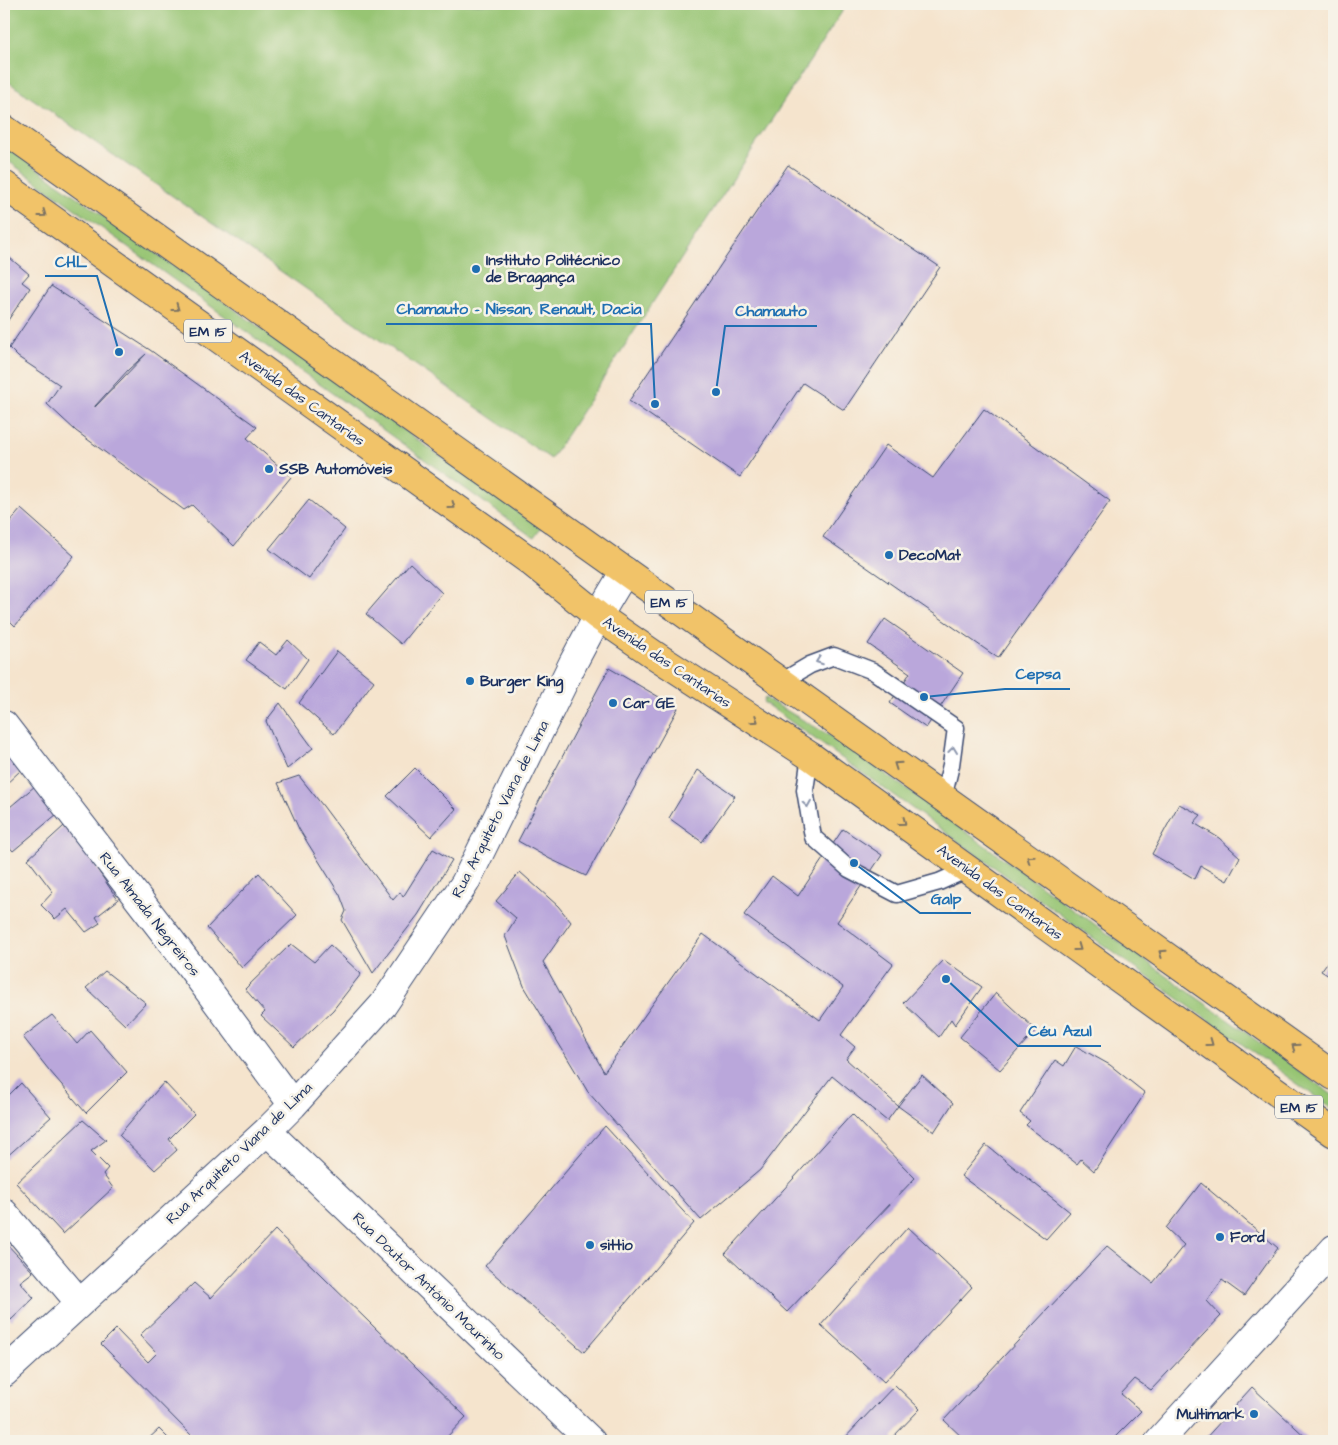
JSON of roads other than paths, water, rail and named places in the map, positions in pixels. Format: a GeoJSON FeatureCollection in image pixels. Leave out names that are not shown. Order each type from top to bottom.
{"type":"FeatureCollection","features":[{"type":"Feature","properties":{"kind":"main road","name":"EM 15"},"geometry":{"type":"LineString","coordinates":[[4,129],[1334,1076]]}},
{"type":"Feature","properties":{"kind":"main road","name":"Avenida das Cantarias"},"geometry":{"type":"LineString","coordinates":[[4,185],[522,556],[598,616],[810,756],[1334,1133]]}},
{"type":"Feature","properties":{"kind":"street","name":"Rua Arquiteto Viana de Lima"},"geometry":{"type":"LineString","coordinates":[[4,1373],[267,1131],[293,1105],[382,1005],[465,883],[573,663],[625,571]]}},
{"type":"Feature","properties":{"kind":"street","name":"Rua Almada Negreiros"},"geometry":{"type":"LineString","coordinates":[[4,725],[191,967],[293,1105]]}},
{"type":"Feature","properties":{"kind":"street","name":"Rua Doutor António Mourinho"},"geometry":{"type":"LineString","coordinates":[[267,1131],[582,1439]]}},
{"type":"Feature","properties":{"kind":"street"},"geometry":{"type":"LineString","coordinates":[[4,1213],[80,1303]]}},
{"type":"Feature","properties":{"kind":"street"},"geometry":{"type":"LineString","coordinates":[[1159,1441],[1334,1248]]}},
{"type":"Feature","properties":{"kind":"lane"},"geometry":{"type":"LineString","coordinates":[[780,682],[810,665],[834,656],[873,671],[948,722],[956,728],[951,765],[943,798]]}},
{"type":"Feature","properties":{"kind":"lane"},"geometry":{"type":"LineString","coordinates":[[810,756],[805,790],[813,837],[849,869],[897,894],[939,882],[968,869]]}},
{"type":"Feature","properties":{"kind":"place","name":"Instituto Politécnico de Bragança"},"geometry":{"type":"Point","coordinates":[476,269]}},
{"type":"Feature","properties":{"kind":"place","name":"CHL"},"geometry":{"type":"Point","coordinates":[119,352]}},
{"type":"Feature","properties":{"kind":"place","name":"Chamauto"},"geometry":{"type":"Point","coordinates":[716,392]}},
{"type":"Feature","properties":{"kind":"place","name":"Chamauto - Nissan, Renault, Dacia"},"geometry":{"type":"Point","coordinates":[655,404]}},
{"type":"Feature","properties":{"kind":"place","name":"SSB Automóveis"},"geometry":{"type":"Point","coordinates":[269,469]}},
{"type":"Feature","properties":{"kind":"place","name":"DecoMat"},"geometry":{"type":"Point","coordinates":[889,555]}},
{"type":"Feature","properties":{"kind":"place","name":"Burger King"},"geometry":{"type":"Point","coordinates":[470,681]}},
{"type":"Feature","properties":{"kind":"place","name":"Cepsa"},"geometry":{"type":"Point","coordinates":[924,697]}},
{"type":"Feature","properties":{"kind":"place","name":"Car GE"},"geometry":{"type":"Point","coordinates":[613,703]}},
{"type":"Feature","properties":{"kind":"place","name":"Galp"},"geometry":{"type":"Point","coordinates":[854,863]}},
{"type":"Feature","properties":{"kind":"place","name":"Céu Azul"},"geometry":{"type":"Point","coordinates":[946,979]}},
{"type":"Feature","properties":{"kind":"place","name":"Ford"},"geometry":{"type":"Point","coordinates":[1220,1237]}},
{"type":"Feature","properties":{"kind":"place","name":"sittio"},"geometry":{"type":"Point","coordinates":[590,1245]}},
{"type":"Feature","properties":{"kind":"place","name":"Multimark"},"geometry":{"type":"Point","coordinates":[1254,1414]}}]}
